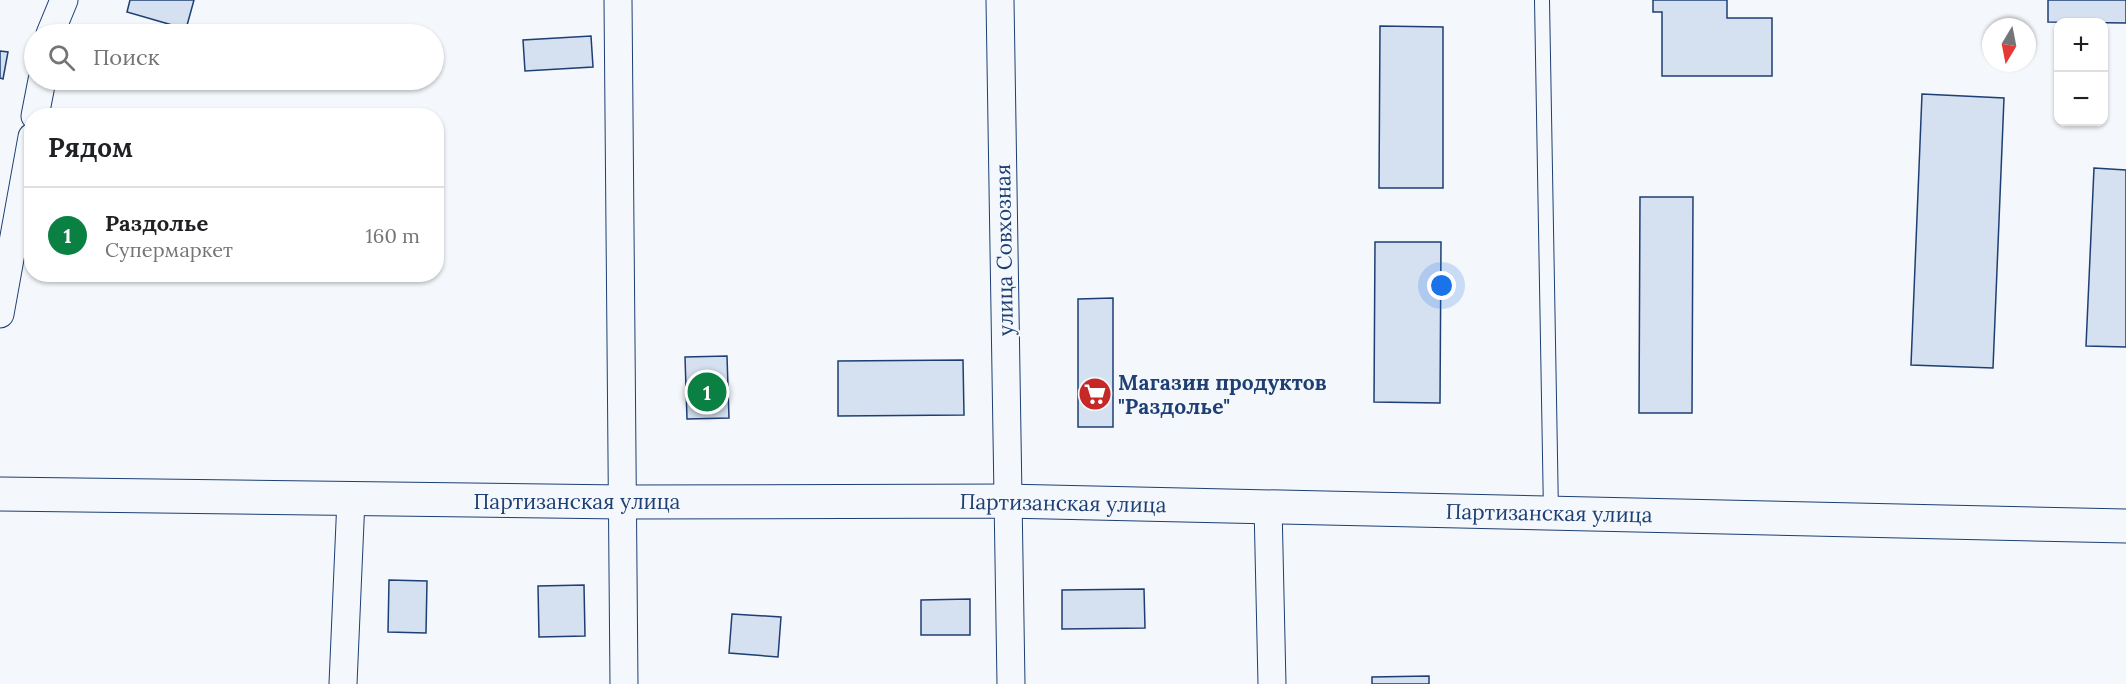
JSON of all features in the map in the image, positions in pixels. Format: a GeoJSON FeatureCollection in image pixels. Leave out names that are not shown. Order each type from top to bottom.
{"type":"FeatureCollection","features":[{"type":"Feature","properties":{"kind":"street"},"geometry":{"type":"LineString","coordinates":[[54,24],[64,0]]}},
{"type":"Feature","properties":{"kind":"street"},"geometry":{"type":"LineString","coordinates":[[618,0],[624,684]]}},
{"type":"Feature","properties":{"kind":"street","name":"улица Совхозная"},"geometry":{"type":"LineString","coordinates":[[1000,0],[1011,684]]}},
{"type":"Feature","properties":{"kind":"street"},"geometry":{"type":"LineString","coordinates":[[37,108],[40,90]]}},
{"type":"Feature","properties":{"kind":"street"},"geometry":{"type":"LineString","coordinates":[[0,314],[24,181]]}},
{"type":"Feature","properties":{"kind":"street","name":"Партизанская улица"},"geometry":{"type":"LineString","coordinates":[[0,494],[622,502],[1008,501],[2126,526]]}},
{"type":"Feature","properties":{"kind":"street"},"geometry":{"type":"LineString","coordinates":[[342,684],[351,499]]}},
{"type":"Feature","properties":{"kind":"street"},"geometry":{"type":"LineString","coordinates":[[1268,506],[1272,684]]}},
{"type":"Feature","properties":{"kind":"lane"},"geometry":{"type":"LineString","coordinates":[[1542,0],[1551,513]]}},
{"type":"Feature","properties":{"kind":"building"},"geometry":{"type":"Polygon","coordinates":[[[130,0],[194,0],[187,24],[169,24],[127,12],[130,0]]]}},
{"type":"Feature","properties":{"kind":"building"},"geometry":{"type":"Polygon","coordinates":[[[1653,0],[1727,0],[1727,18],[1772,18],[1772,76],[1662,76],[1662,12],[1653,12],[1653,0]]]}},
{"type":"Feature","properties":{"kind":"building"},"geometry":{"type":"Polygon","coordinates":[[[2048,0],[2126,0],[2126,23],[2108,23],[2108,18],[2054,18],[2054,22],[2048,22],[2048,0]]]}},
{"type":"Feature","properties":{"kind":"building"},"geometry":{"type":"Polygon","coordinates":[[[1380,26],[1443,27],[1443,188],[1379,188],[1380,26]]]}},
{"type":"Feature","properties":{"kind":"building"},"geometry":{"type":"Polygon","coordinates":[[[591,36],[593,67],[525,71],[523,40],[591,36]]]}},
{"type":"Feature","properties":{"kind":"building"},"geometry":{"type":"Polygon","coordinates":[[[0,51],[8,52],[3,79],[0,78],[0,51]]]}},
{"type":"Feature","properties":{"kind":"building"},"geometry":{"type":"Polygon","coordinates":[[[1922,94],[2004,98],[1993,368],[1911,365],[1922,94]]]}},
{"type":"Feature","properties":{"kind":"building"},"geometry":{"type":"Polygon","coordinates":[[[2094,168],[2126,170],[2126,347],[2086,346],[2094,168]]]}},
{"type":"Feature","properties":{"kind":"building"},"geometry":{"type":"Polygon","coordinates":[[[1640,197],[1693,197],[1692,413],[1639,413],[1640,197]]]}},
{"type":"Feature","properties":{"kind":"building"},"geometry":{"type":"Polygon","coordinates":[[[1375,242],[1441,242],[1440,403],[1374,402],[1375,242]]]}},
{"type":"Feature","properties":{"kind":"building"},"geometry":{"type":"Polygon","coordinates":[[[1113,298],[1113,427],[1078,427],[1078,299],[1113,298]]]}},
{"type":"Feature","properties":{"kind":"building"},"geometry":{"type":"Polygon","coordinates":[[[727,356],[729,418],[687,419],[685,357],[727,356]]]}},
{"type":"Feature","properties":{"kind":"building"},"geometry":{"type":"Polygon","coordinates":[[[963,360],[964,415],[838,416],[838,361],[963,360]]]}},
{"type":"Feature","properties":{"kind":"building"},"geometry":{"type":"Polygon","coordinates":[[[389,580],[427,581],[426,633],[388,632],[389,580]]]}},
{"type":"Feature","properties":{"kind":"building"},"geometry":{"type":"Polygon","coordinates":[[[584,585],[585,636],[539,637],[538,586],[584,585]]]}},
{"type":"Feature","properties":{"kind":"building"},"geometry":{"type":"Polygon","coordinates":[[[1144,589],[1145,628],[1062,629],[1062,590],[1144,589]]]}},
{"type":"Feature","properties":{"kind":"building"},"geometry":{"type":"Polygon","coordinates":[[[970,599],[970,635],[921,635],[921,600],[970,599]]]}},
{"type":"Feature","properties":{"kind":"building"},"geometry":{"type":"Polygon","coordinates":[[[732,614],[781,617],[778,657],[729,653],[732,614]]]}},
{"type":"Feature","properties":{"kind":"building"},"geometry":{"type":"Polygon","coordinates":[[[1429,676],[1429,684],[1372,684],[1372,677],[1429,676]]]}},
{"type":"Feature","properties":{"kind":"place","name":"Раздолье"},"geometry":{"type":"Point","coordinates":[707,392]}},
{"type":"Feature","properties":{"kind":"place","name":"Магазин продуктов \"Раздолье\""},"geometry":{"type":"Point","coordinates":[1095,394]}}]}
